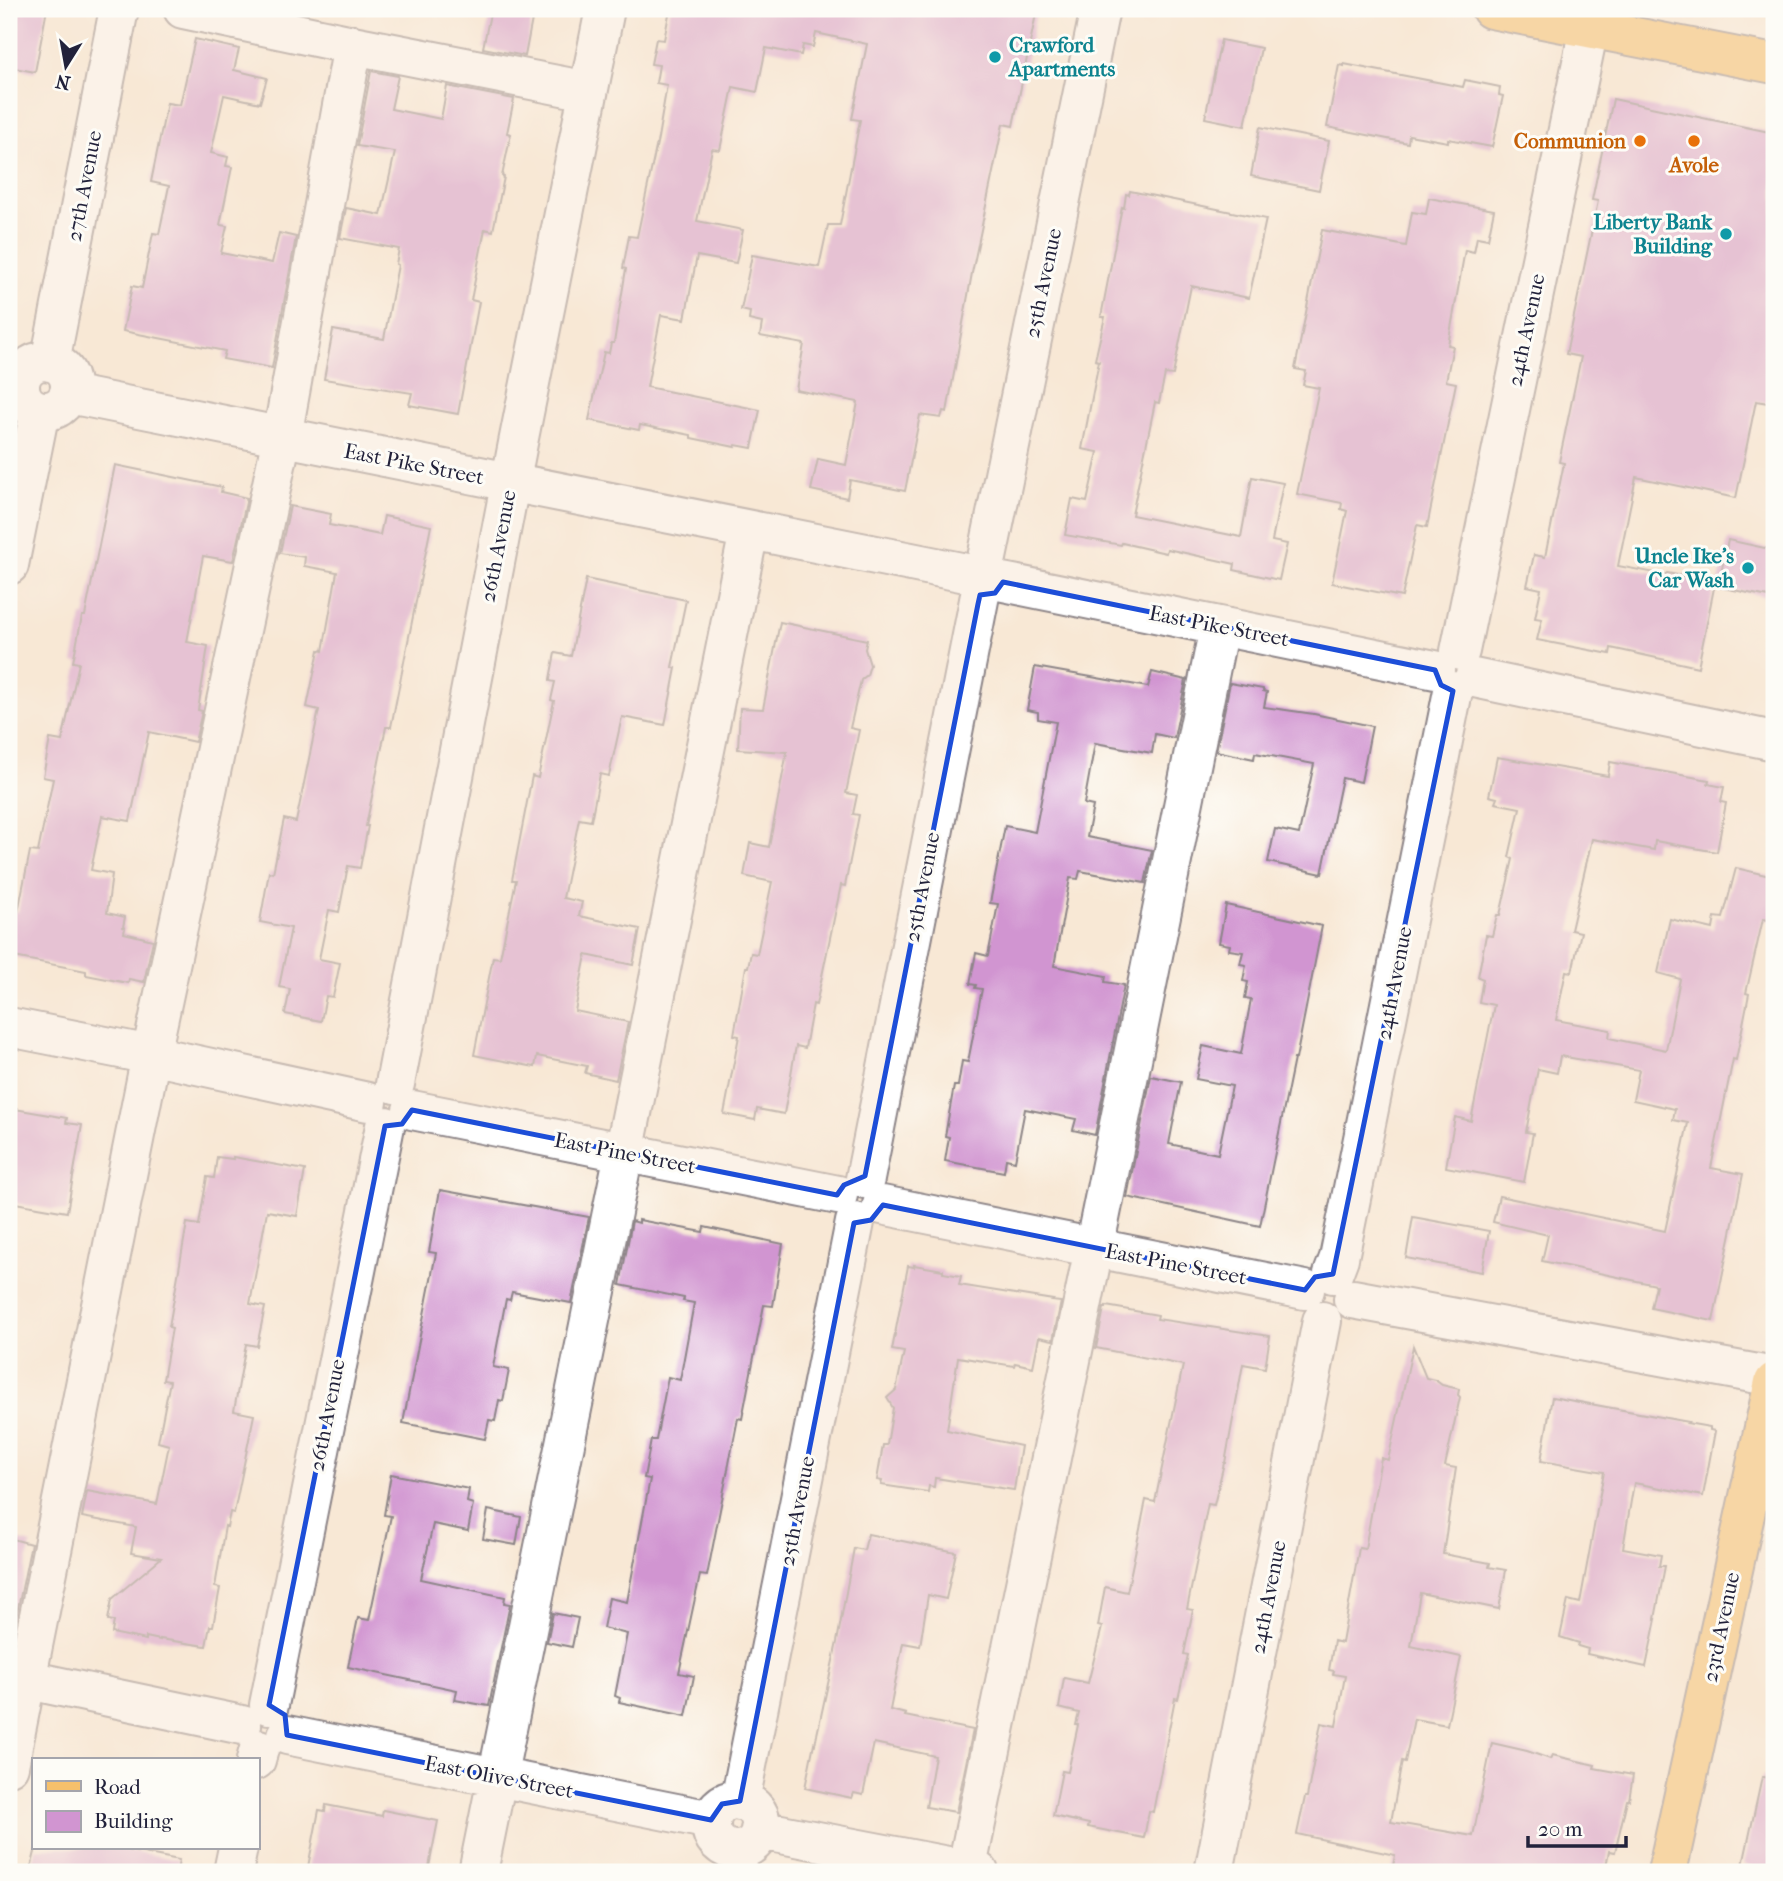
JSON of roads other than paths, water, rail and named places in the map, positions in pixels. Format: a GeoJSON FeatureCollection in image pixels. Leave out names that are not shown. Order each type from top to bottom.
{"type":"FeatureCollection","features":[{"type":"Feature","properties":{"kind":"main road"},"geometry":{"type":"LineString","coordinates":[[1491,9],[1591,18],[1774,64]]}},
{"type":"Feature","properties":{"kind":"main road","name":"23rd Avenue"},"geometry":{"type":"LineString","coordinates":[[1667,1872],[1774,1379]]}},
{"type":"Feature","properties":{"kind":"street","name":"27th Avenue"},"geometry":{"type":"LineString","coordinates":[[9,565],[38,386],[118,9]]}},
{"type":"Feature","properties":{"kind":"street"},"geometry":{"type":"LineString","coordinates":[[183,9],[588,91]]}},
{"type":"Feature","properties":{"kind":"street","name":"26th Avenue"},"geometry":{"type":"LineString","coordinates":[[262,1735],[390,1105],[606,9]]}},
{"type":"Feature","properties":{"kind":"street","name":"25th Avenue"},"geometry":{"type":"LineString","coordinates":[[733,1834],[1100,9]]}},
{"type":"Feature","properties":{"kind":"street","name":"24th Avenue"},"geometry":{"type":"LineString","coordinates":[[1214,1872],[1328,1296],[1339,1258],[1591,18]]}},
{"type":"Feature","properties":{"kind":"street"},"geometry":{"type":"LineString","coordinates":[[9,1766],[18,1678],[282,437],[353,45]]}},
{"type":"Feature","properties":{"kind":"street","name":"East Pike Street"},"geometry":{"type":"LineString","coordinates":[[38,386],[1219,627],[1456,672],[1774,741]]}},
{"type":"Feature","properties":{"kind":"street"},"geometry":{"type":"LineString","coordinates":[[478,1872],[749,531]]}},
{"type":"Feature","properties":{"kind":"street"},"geometry":{"type":"LineString","coordinates":[[970,1871],[1219,627]]}},
{"type":"Feature","properties":{"kind":"street","name":"East Pine Street"},"geometry":{"type":"LineString","coordinates":[[9,1027],[1328,1296],[1774,1379]]}},
{"type":"Feature","properties":{"kind":"street","name":"East Olive Street"},"geometry":{"type":"LineString","coordinates":[[18,1678],[262,1735],[498,1776],[733,1834],[970,1871]]}},
{"type":"Feature","properties":{"kind":"street"},"geometry":{"type":"LineString","coordinates":[[233,1872],[238,1850]]}},
{"type":"Feature","properties":{"kind":"place","name":"Crawford Apartments"},"geometry":{"type":"Point","coordinates":[995,57]}},
{"type":"Feature","properties":{"kind":"place","name":"Communion"},"geometry":{"type":"Point","coordinates":[1640,141]}},
{"type":"Feature","properties":{"kind":"place","name":"Avole"},"geometry":{"type":"Point","coordinates":[1694,141]}},
{"type":"Feature","properties":{"kind":"place","name":"Liberty Bank Building"},"geometry":{"type":"Point","coordinates":[1726,234]}},
{"type":"Feature","properties":{"kind":"place","name":"Uncle Ike's Car Wash"},"geometry":{"type":"Point","coordinates":[1748,568]}}]}
